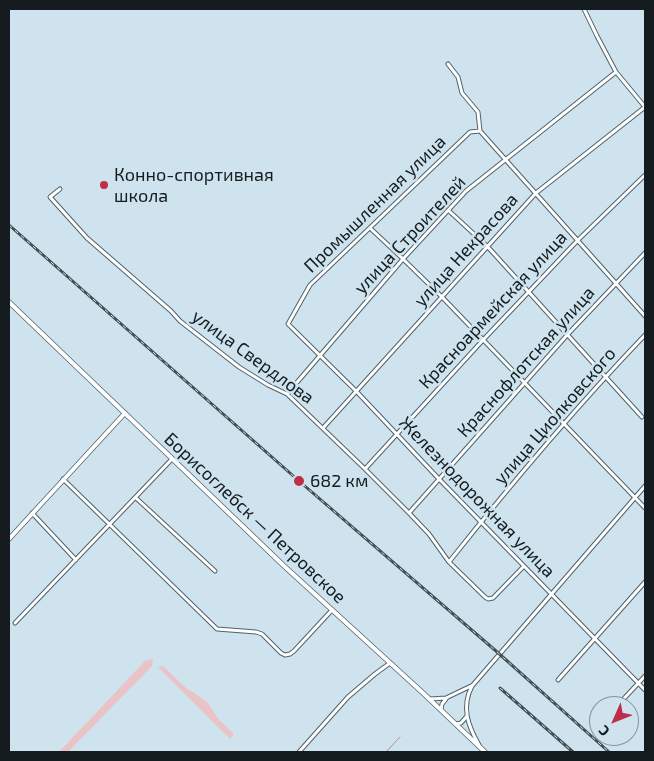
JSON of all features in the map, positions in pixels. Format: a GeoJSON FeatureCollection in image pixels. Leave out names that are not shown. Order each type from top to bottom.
{"type":"FeatureCollection","features":[{"type":"Feature","properties":{"kind":"street"},"geometry":{"type":"LineString","coordinates":[[584,9],[596,36],[616,72],[645,107]]}},
{"type":"Feature","properties":{"kind":"street"},"geometry":{"type":"LineString","coordinates":[[448,64],[458,77],[462,93],[478,112],[480,131],[645,316]]}},
{"type":"Feature","properties":{"kind":"street","name":"улица Строителей"},"geometry":{"type":"LineString","coordinates":[[287,394],[404,259],[466,191],[616,72]]}},
{"type":"Feature","properties":{"kind":"street","name":"улица Некрасова"},"geometry":{"type":"LineString","coordinates":[[323,428],[536,193],[645,107]]}},
{"type":"Feature","properties":{"kind":"street","name":"Промышленная улица"},"geometry":{"type":"LineString","coordinates":[[288,324],[310,285],[470,132],[480,131]]}},
{"type":"Feature","properties":{"kind":"street","name":"Красноармейская улица"},"geometry":{"type":"LineString","coordinates":[[365,469],[529,291],[645,175]]}},
{"type":"Feature","properties":{"kind":"street","name":"улица Свердлова"},"geometry":{"type":"LineString","coordinates":[[60,188],[50,197],[71,222],[99,249],[172,311],[180,321],[240,367],[268,385],[287,394],[409,513],[429,534],[448,562],[485,597],[488,599],[493,598],[524,566]]}},
{"type":"Feature","properties":{"kind":"street"},"geometry":{"type":"LineString","coordinates":[[448,210],[487,246],[642,417]]}},
{"type":"Feature","properties":{"kind":"street"},"geometry":{"type":"LineString","coordinates":[[370,228],[442,297],[645,508]]}},
{"type":"Feature","properties":{"kind":"street","name":"Краснофлотская улица"},"geometry":{"type":"LineString","coordinates":[[409,513],[568,334],[645,253]]}},
{"type":"Feature","properties":{"kind":"street","name":"Борисоглебск — Петровское"},"geometry":{"type":"LineString","coordinates":[[9,302],[172,459],[483,750]]}},
{"type":"Feature","properties":{"kind":"street","name":"Железнодорожная улица"},"geometry":{"type":"LineString","coordinates":[[288,324],[398,434],[645,690]]}},
{"type":"Feature","properties":{"kind":"street","name":"улица Циолковского"},"geometry":{"type":"LineString","coordinates":[[448,562],[605,377],[645,336]]}},
{"type":"Feature","properties":{"kind":"street"},"geometry":{"type":"LineString","coordinates":[[9,539],[125,413]]}},
{"type":"Feature","properties":{"kind":"street"},"geometry":{"type":"LineString","coordinates":[[15,623],[172,459]]}},
{"type":"Feature","properties":{"kind":"street"},"geometry":{"type":"LineString","coordinates":[[63,479],[217,629],[262,634],[285,655],[294,651],[332,610]]}},
{"type":"Feature","properties":{"kind":"street"},"geometry":{"type":"LineString","coordinates":[[483,750],[471,730],[467,716],[467,697],[472,686],[645,486]]}},
{"type":"Feature","properties":{"kind":"street"},"geometry":{"type":"LineString","coordinates":[[136,498],[215,571]]}},
{"type":"Feature","properties":{"kind":"street"},"geometry":{"type":"LineString","coordinates":[[32,513],[76,560]]}},
{"type":"Feature","properties":{"kind":"street"},"geometry":{"type":"LineString","coordinates":[[558,680],[645,582]]}},
{"type":"Feature","properties":{"kind":"street"},"geometry":{"type":"LineString","coordinates":[[299,752],[348,697],[390,663]]}},
{"type":"Feature","properties":{"kind":"street"},"geometry":{"type":"LineString","coordinates":[[627,696],[645,676]]}},
{"type":"Feature","properties":{"kind":"street"},"geometry":{"type":"LineString","coordinates":[[429,699],[446,698],[472,686]]}},
{"type":"Feature","properties":{"kind":"street"},"geometry":{"type":"LineString","coordinates":[[441,710],[446,698]]}},
{"type":"Feature","properties":{"kind":"street"},"geometry":{"type":"LineString","coordinates":[[455,724],[461,722],[467,716]]}},
{"type":"Feature","properties":{"kind":"shaded area"},"geometry":{"type":"Polygon","coordinates":[[[153,659],[152,666],[68,752],[59,752],[145,661],[153,659]]]}},
{"type":"Feature","properties":{"kind":"shaded area"},"geometry":{"type":"Polygon","coordinates":[[[163,666],[187,689],[207,702],[220,721],[234,734],[230,739],[158,667],[163,666]]]}},
{"type":"Feature","properties":{"kind":"waterway"},"geometry":{"type":"LineString","coordinates":[[386,752],[400,737]]}},
{"type":"Feature","properties":{"kind":"railway"},"geometry":{"type":"LineString","coordinates":[[9,225],[609,752]]}},
{"type":"Feature","properties":{"kind":"railway"},"geometry":{"type":"LineString","coordinates":[[500,688],[573,752]]}},
{"type":"Feature","properties":{"kind":"place","name":"Конно-спортивная школа"},"geometry":{"type":"Point","coordinates":[104,185]}},
{"type":"Feature","properties":{"kind":"place","name":"682 км"},"geometry":{"type":"Point","coordinates":[299,481]}}]}
